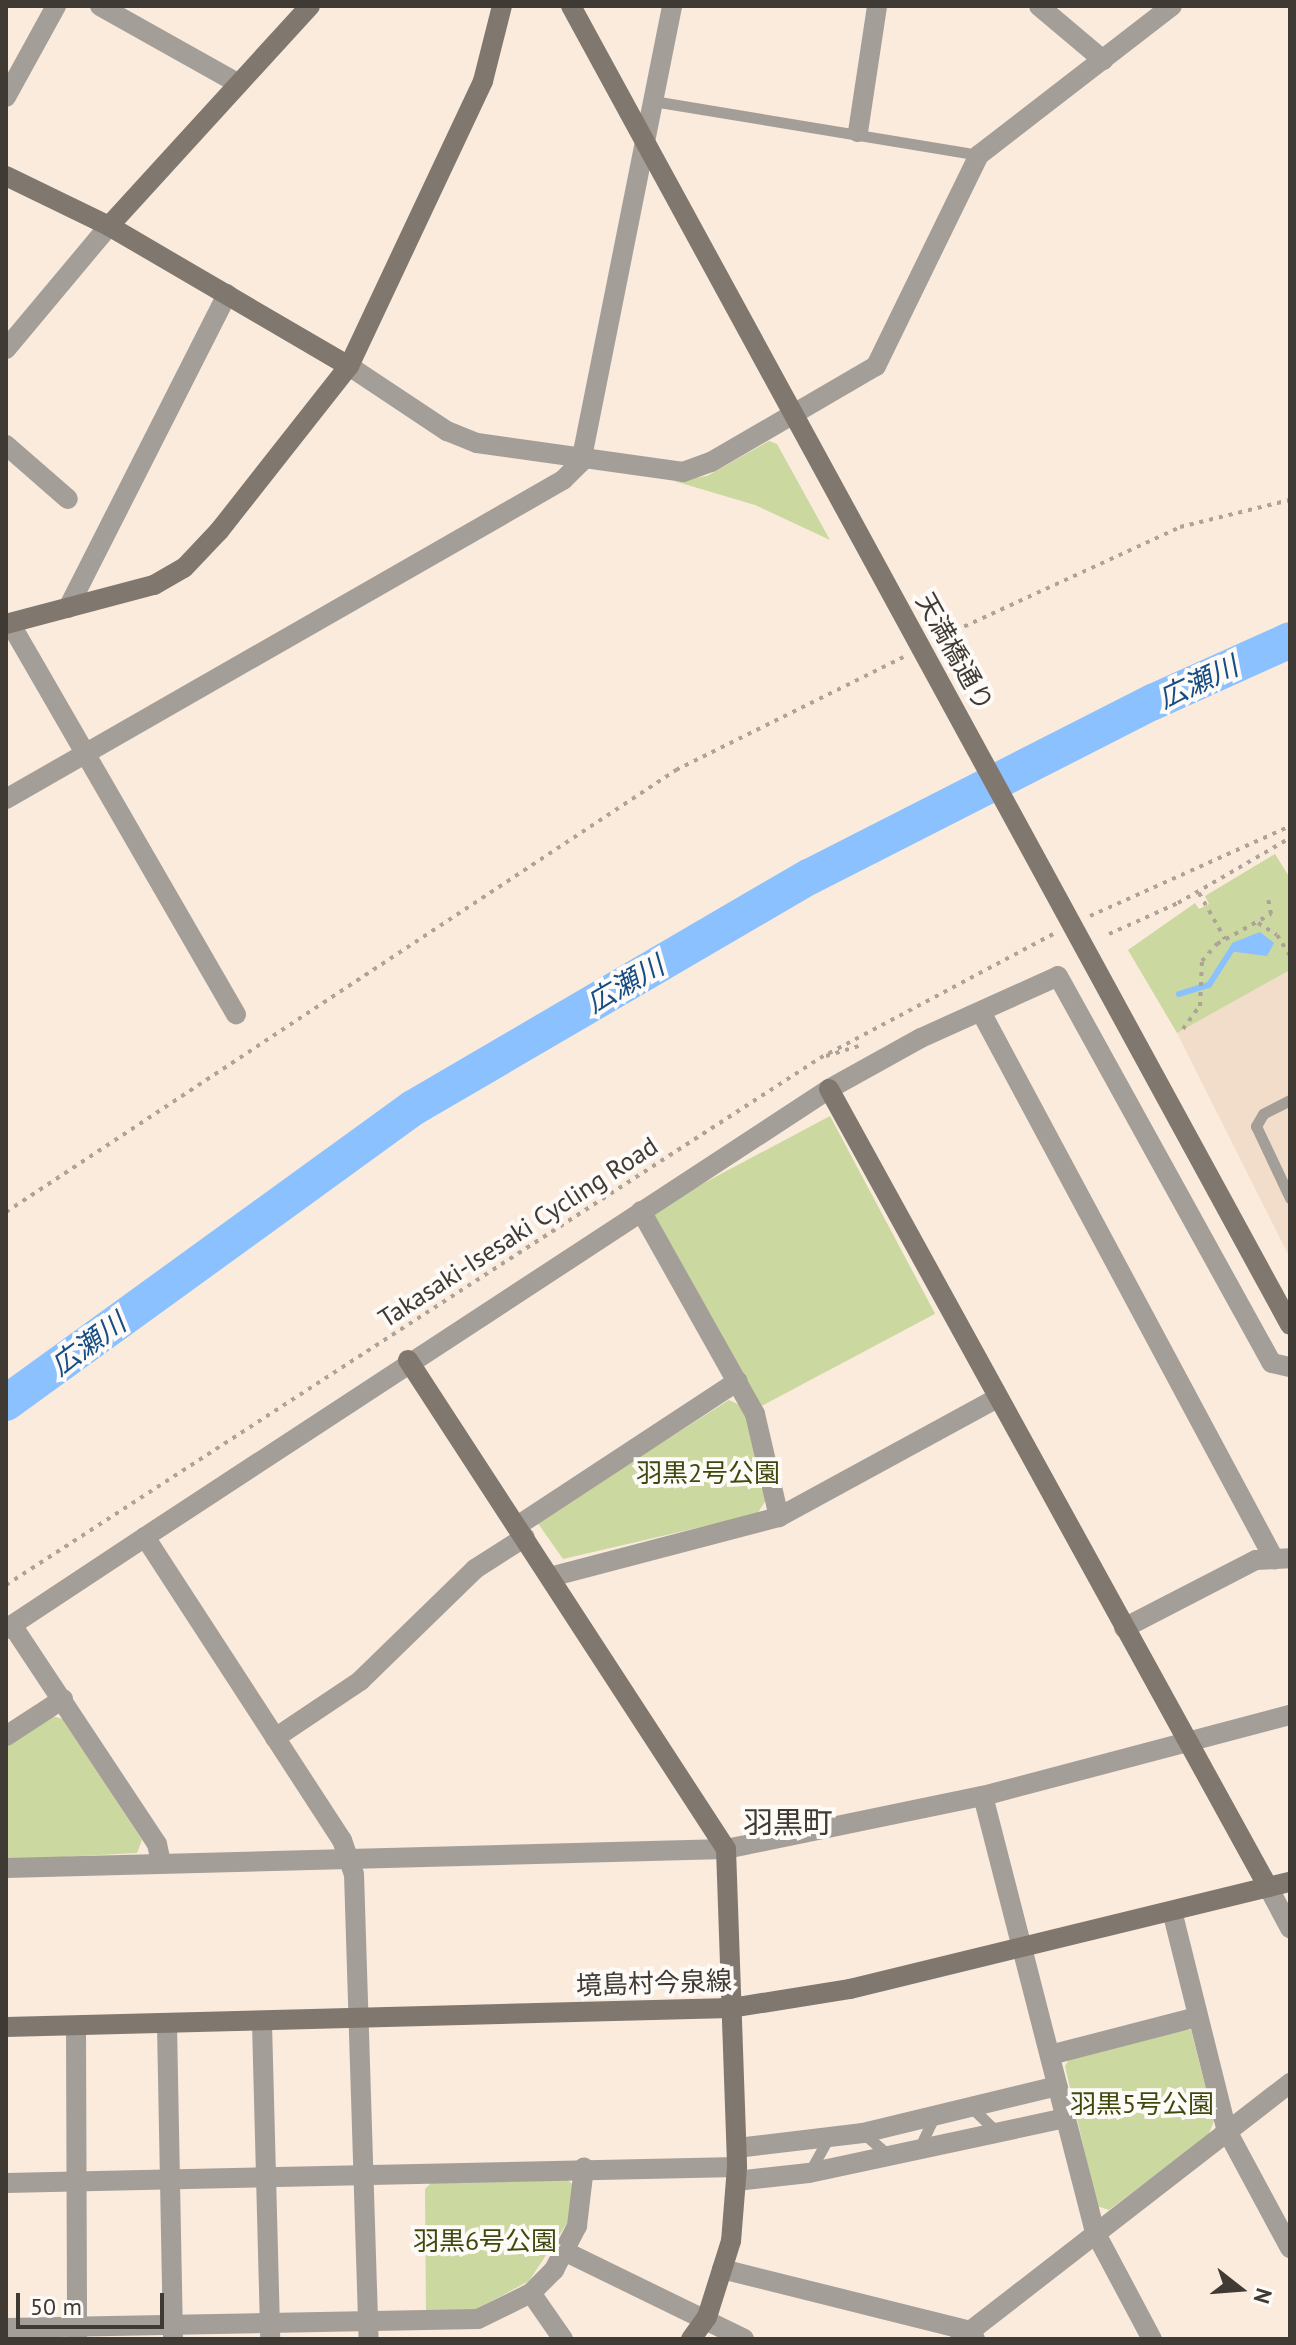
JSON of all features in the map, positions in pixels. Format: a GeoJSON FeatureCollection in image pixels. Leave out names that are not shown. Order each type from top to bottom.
{"type":"FeatureCollection","features":[{"type":"Feature","properties":{"kind":"street"},"geometry":{"type":"LineString","coordinates":[[6,97],[56,6]]}},
{"type":"Feature","properties":{"kind":"street"},"geometry":{"type":"LineString","coordinates":[[100,6],[239,84]]}},
{"type":"Feature","properties":{"kind":"street"},"geometry":{"type":"LineString","coordinates":[[6,349],[109,226],[310,6]]}},
{"type":"Feature","properties":{"kind":"street"},"geometry":{"type":"LineString","coordinates":[[236,1014],[8,623],[154,585],[184,568],[349,366],[483,81],[502,6]]}},
{"type":"Feature","properties":{"kind":"street","name":"天満橋通り"},"geometry":{"type":"LineString","coordinates":[[571,6],[1065,922],[1290,1325]]}},
{"type":"Feature","properties":{"kind":"street"},"geometry":{"type":"LineString","coordinates":[[6,799],[563,480],[581,462],[672,6]]}},
{"type":"Feature","properties":{"kind":"street"},"geometry":{"type":"LineString","coordinates":[[858,132],[877,6]]}},
{"type":"Feature","properties":{"kind":"street"},"geometry":{"type":"LineString","coordinates":[[1039,6],[1103,60]]}},
{"type":"Feature","properties":{"kind":"street"},"geometry":{"type":"LineString","coordinates":[[6,176],[109,226],[227,294],[349,366],[447,431],[521,454],[683,472],[876,366],[979,155],[1172,6]]}},
{"type":"Feature","properties":{"kind":"street"},"geometry":{"type":"LineString","coordinates":[[68,608],[227,294]]}},
{"type":"Feature","properties":{"kind":"street"},"geometry":{"type":"LineString","coordinates":[[6,445],[68,499]]}},
{"type":"Feature","properties":{"kind":"street"},"geometry":{"type":"LineString","coordinates":[[161,1863],[157,1844],[63,1699],[9,1627],[408,1360],[829,1089],[1058,976],[1272,1363],[1290,1367]]}},
{"type":"Feature","properties":{"kind":"street"},"geometry":{"type":"LineString","coordinates":[[981,1012],[1282,1558],[1256,1560],[1124,1628]]}},
{"type":"Feature","properties":{"kind":"street"},"geometry":{"type":"LineString","coordinates":[[829,1089],[995,1399],[1290,1928]]}},
{"type":"Feature","properties":{"kind":"street"},"geometry":{"type":"LineString","coordinates":[[641,1211],[755,1414],[779,1517]]}},
{"type":"Feature","properties":{"kind":"street"},"geometry":{"type":"LineString","coordinates":[[408,1360],[726,1849],[737,2165],[722,2269],[707,2317],[691,2339]]}},
{"type":"Feature","properties":{"kind":"street"},"geometry":{"type":"LineString","coordinates":[[275,1738],[360,1681],[475,1569],[521,1532],[738,1381]]}},
{"type":"Feature","properties":{"kind":"street"},"geometry":{"type":"LineString","coordinates":[[550,1577],[779,1517],[995,1399]]}},
{"type":"Feature","properties":{"kind":"street"},"geometry":{"type":"LineString","coordinates":[[145,1537],[352,1861],[369,2332]]}},
{"type":"Feature","properties":{"kind":"street"},"geometry":{"type":"LineString","coordinates":[[6,1736],[63,1699]]}},
{"type":"Feature","properties":{"kind":"street"},"geometry":{"type":"LineString","coordinates":[[6,1868],[726,1849],[983,1796],[1290,1715]]}},
{"type":"Feature","properties":{"kind":"street"},"geometry":{"type":"LineString","coordinates":[[983,1796],[1095,2232],[1152,2339]]}},
{"type":"Feature","properties":{"kind":"street","name":"境島村今泉線"},"geometry":{"type":"LineString","coordinates":[[6,2027],[262,2023],[357,2017],[731,2008],[850,1989],[1290,1882]]}},
{"type":"Feature","properties":{"kind":"street"},"geometry":{"type":"LineString","coordinates":[[1172,1911],[1227,2131],[1290,2248]]}},
{"type":"Feature","properties":{"kind":"street"},"geometry":{"type":"LineString","coordinates":[[1050,2055],[1197,2017]]}},
{"type":"Feature","properties":{"kind":"street"},"geometry":{"type":"LineString","coordinates":[[262,2023],[270,2332]]}},
{"type":"Feature","properties":{"kind":"street"},"geometry":{"type":"LineString","coordinates":[[167,2025],[173,2332]]}},
{"type":"Feature","properties":{"kind":"street"},"geometry":{"type":"LineString","coordinates":[[76,2027],[73,2181],[77,2333]]}},
{"type":"Feature","properties":{"kind":"street"},"geometry":{"type":"LineString","coordinates":[[722,2269],[968,2336],[1095,2232],[1290,2083]]}},
{"type":"Feature","properties":{"kind":"street"},"geometry":{"type":"LineString","coordinates":[[737,2165],[828,2139],[1057,2086]]}},
{"type":"Feature","properties":{"kind":"street"},"geometry":{"type":"LineString","coordinates":[[6,2183],[170,2174],[265,2176],[737,2165],[809,2173],[1065,2118]]}},
{"type":"Feature","properties":{"kind":"street"},"geometry":{"type":"LineString","coordinates":[[6,2328],[77,2333],[461,2332],[531,2293],[566,2252],[577,2226],[584,2167]]}},
{"type":"Feature","properties":{"kind":"street"},"geometry":{"type":"LineString","coordinates":[[566,2252],[707,2317],[715,2329],[744,2339]]}},
{"type":"Feature","properties":{"kind":"street"},"geometry":{"type":"LineString","coordinates":[[531,2293],[563,2339]]}},
{"type":"Feature","properties":{"kind":"lane"},"geometry":{"type":"LineString","coordinates":[[653,101],[858,132],[979,155]]}},
{"type":"Feature","properties":{"kind":"lane"},"geometry":{"type":"LineString","coordinates":[[1285,1103],[1256,1126],[1290,1198]]}},
{"type":"Feature","properties":{"kind":"lane"},"geometry":{"type":"LineString","coordinates":[[971,2107],[999,2133]]}},
{"type":"Feature","properties":{"kind":"lane"},"geometry":{"type":"LineString","coordinates":[[918,2152],[935,2116]]}},
{"type":"Feature","properties":{"kind":"lane"},"geometry":{"type":"LineString","coordinates":[[863,2133],[891,2157]]}},
{"type":"Feature","properties":{"kind":"lane"},"geometry":{"type":"LineString","coordinates":[[809,2173],[828,2139]]}},
{"type":"Feature","properties":{"kind":"path"},"geometry":{"type":"LineString","coordinates":[[940,637],[1180,527],[1290,500]]}},
{"type":"Feature","properties":{"kind":"path"},"geometry":{"type":"LineString","coordinates":[[6,1212],[676,770],[919,654]]}},
{"type":"Feature","properties":{"kind":"path"},"geometry":{"type":"LineString","coordinates":[[1090,916],[1290,826]]}},
{"type":"Feature","properties":{"kind":"path"},"geometry":{"type":"LineString","coordinates":[[1109,934],[1198,893],[1290,838]]}},
{"type":"Feature","properties":{"kind":"path"},"geometry":{"type":"LineString","coordinates":[[1198,893],[1225,939]]}},
{"type":"Feature","properties":{"kind":"path"},"geometry":{"type":"LineString","coordinates":[[1183,1029],[1200,1006],[1202,961],[1225,939],[1258,923],[1273,911],[1268,898]]}},
{"type":"Feature","properties":{"kind":"path","name":"Takasaki-Isesaki Cycling Road"},"geometry":{"type":"LineString","coordinates":[[6,1585],[820,1058],[1065,922]]}},
{"type":"Feature","properties":{"kind":"path"},"geometry":{"type":"LineString","coordinates":[[1258,923],[1277,935],[1290,956]]}},
{"type":"Feature","properties":{"kind":"shaded area"},"geometry":{"type":"Polygon","coordinates":[[[1290,970],[1290,1258],[1177,1033],[1290,970]]]}},
{"type":"Feature","properties":{"kind":"green space"},"geometry":{"type":"Polygon","coordinates":[[[769,441],[777,444],[830,540],[755,505],[674,481],[707,476],[769,441]]]}},
{"type":"Feature","properties":{"kind":"green space"},"geometry":{"type":"Polygon","coordinates":[[[1275,854],[1290,878],[1290,970],[1177,1033],[1128,950],[1195,903],[1199,909],[1209,904],[1205,896],[1275,854]]]}},
{"type":"Feature","properties":{"kind":"green space"},"geometry":{"type":"Polygon","coordinates":[[[830,1116],[935,1314],[754,1410],[649,1212],[830,1116]]]}},
{"type":"Feature","properties":{"kind":"green space","name":"羽黒2号公園"},"geometry":{"type":"Polygon","coordinates":[[[729,1400],[744,1407],[766,1500],[757,1514],[563,1559],[537,1522],[729,1400]]]}},
{"type":"Feature","properties":{"kind":"green space"},"geometry":{"type":"Polygon","coordinates":[[[52,1716],[63,1719],[142,1840],[137,1853],[6,1860],[6,1747],[52,1716]]]}},
{"type":"Feature","properties":{"kind":"green space","name":"羽黒5号公園"},"geometry":{"type":"Polygon","coordinates":[[[1181,2027],[1191,2030],[1214,2121],[1208,2136],[1109,2210],[1097,2206],[1065,2066],[1071,2056],[1181,2027]]]}},
{"type":"Feature","properties":{"kind":"green space","name":"羽黒6号公園"},"geometry":{"type":"Polygon","coordinates":[[[567,2179],[575,2187],[573,2214],[529,2281],[469,2313],[426,2312],[425,2189],[432,2182],[567,2179]]]}},
{"type":"Feature","properties":{"kind":"water"},"geometry":{"type":"Polygon","coordinates":[[[1260,932],[1274,943],[1267,956],[1228,951],[1232,943],[1260,932]]]}},
{"type":"Feature","properties":{"kind":"waterway","name":"広瀬川"},"geometry":{"type":"LineString","coordinates":[[6,1403],[413,1108],[809,877],[1153,702],[1290,640]]}},
{"type":"Feature","properties":{"kind":"waterway"},"geometry":{"type":"LineString","coordinates":[[1179,994],[1209,985],[1232,949]]}},
{"type":"Feature","properties":{"kind":"district","name":"羽黒町"},"geometry":{"type":"Point","coordinates":[788,1822]}}]}
